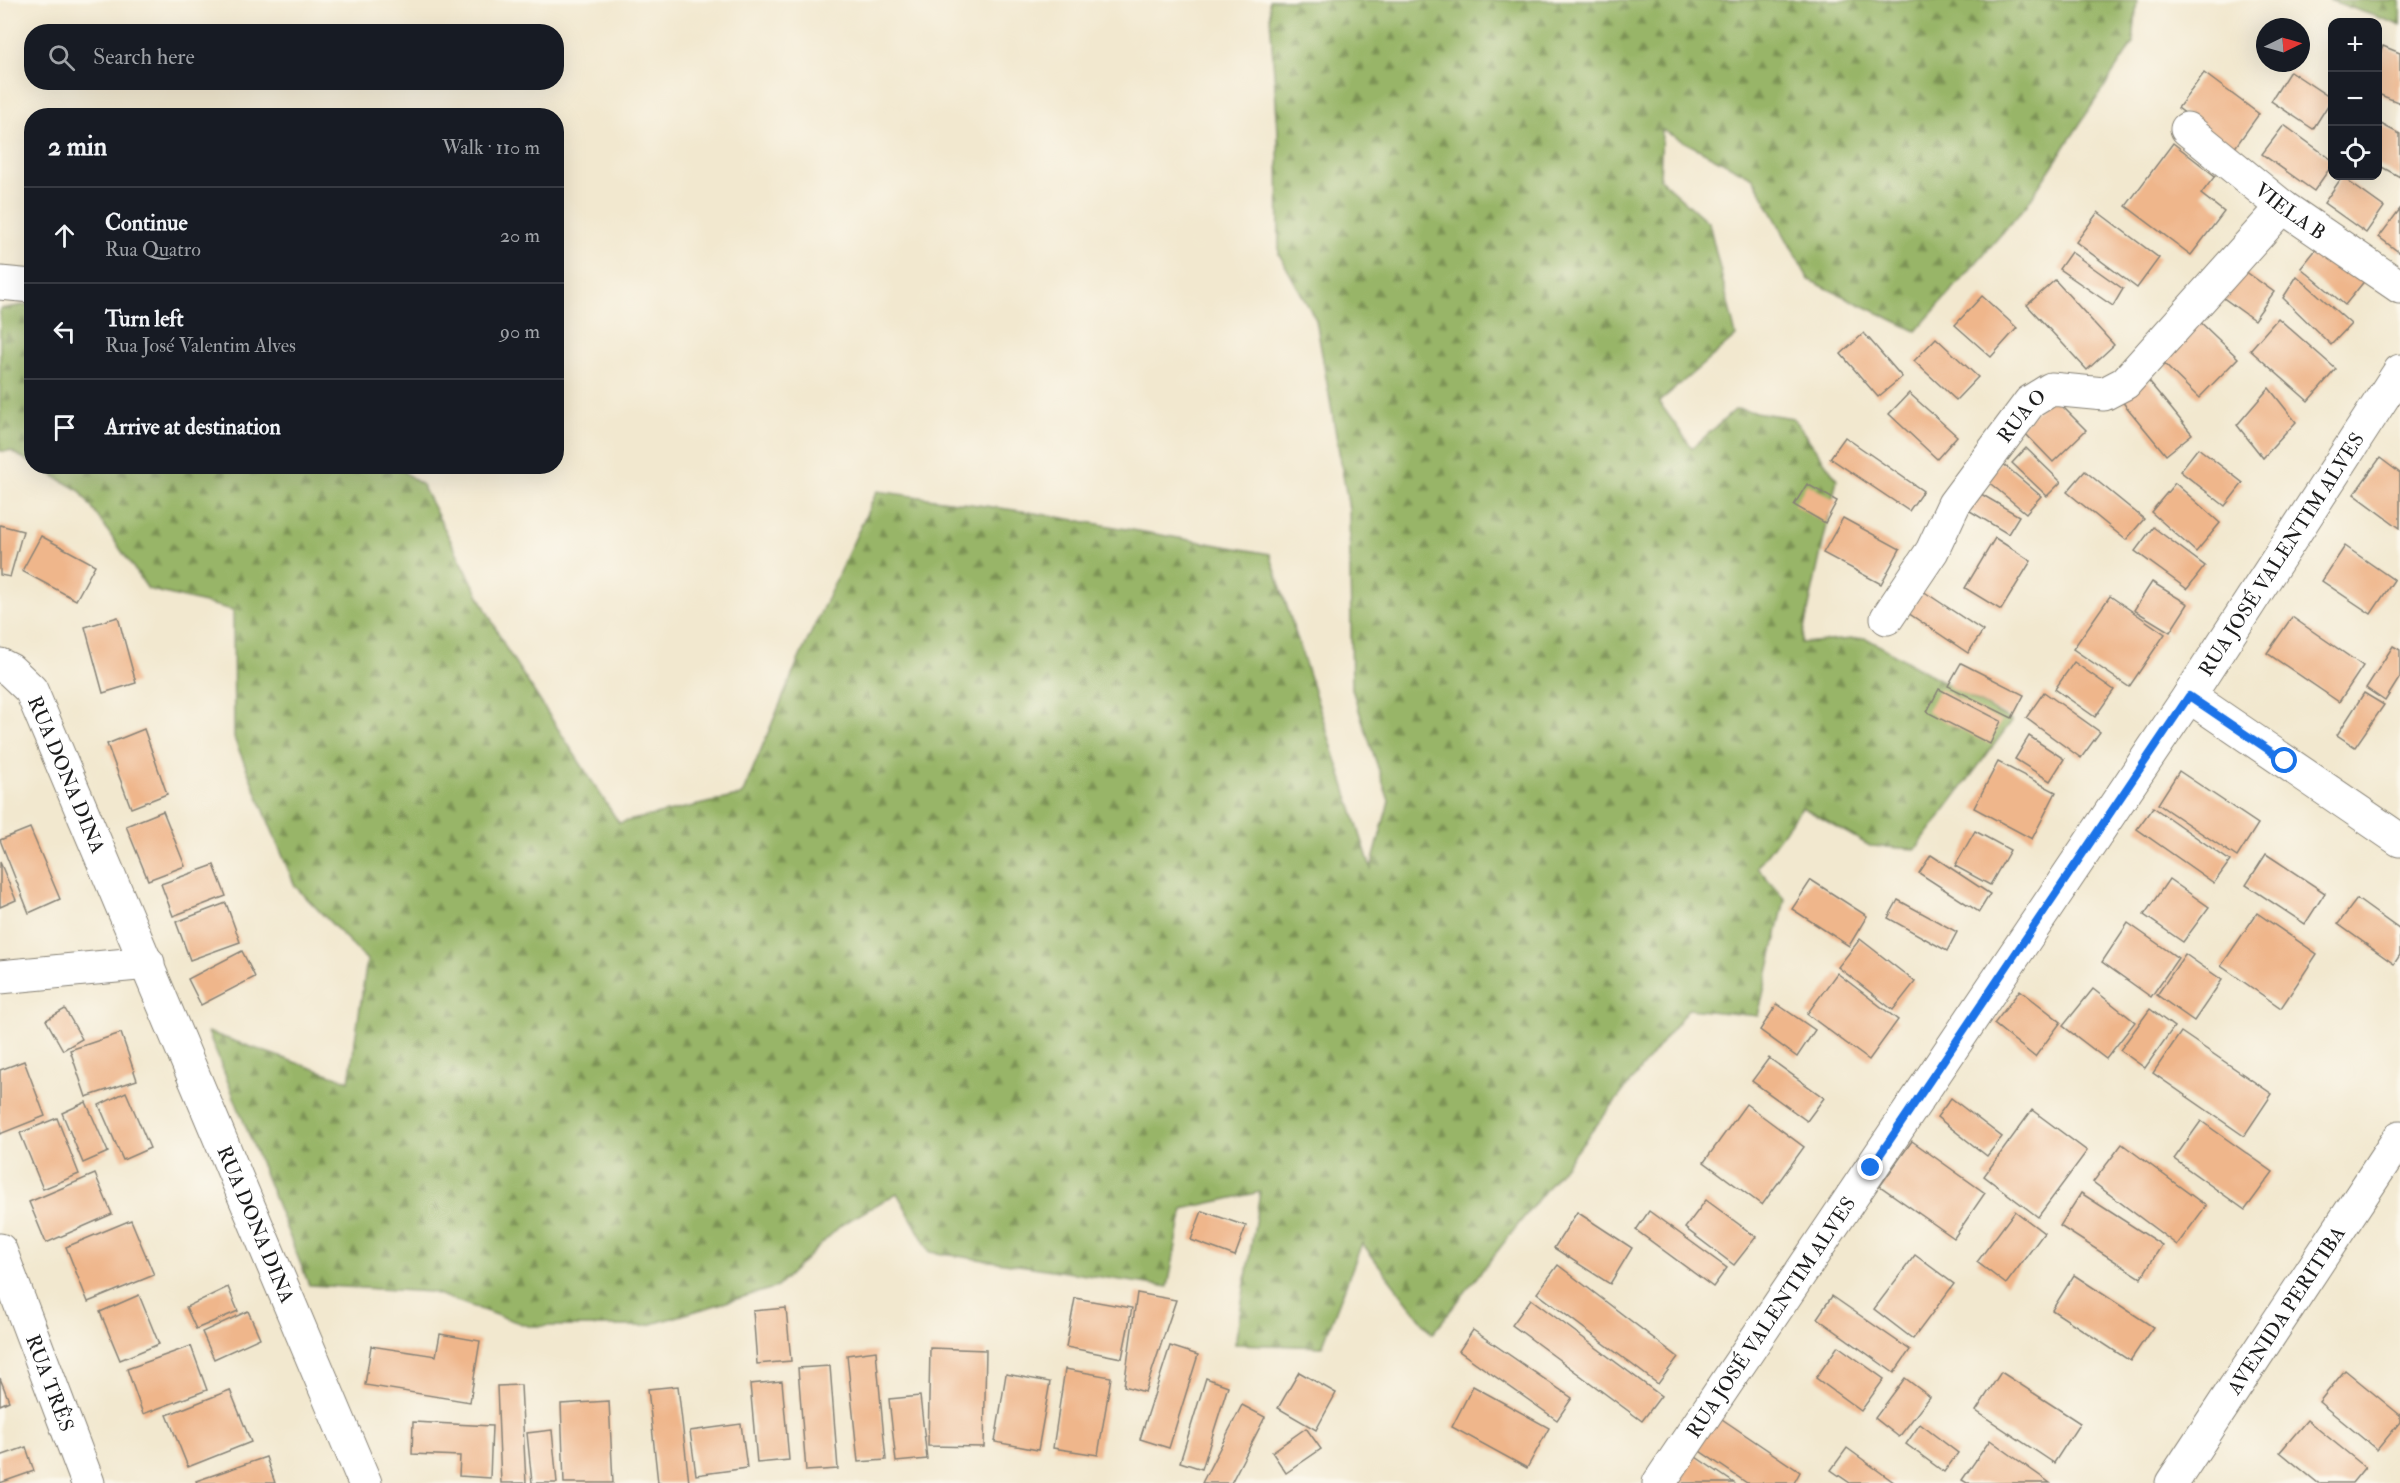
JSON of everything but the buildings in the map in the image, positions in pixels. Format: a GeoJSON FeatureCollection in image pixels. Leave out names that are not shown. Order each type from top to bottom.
{"type":"FeatureCollection","features":[{"type":"Feature","properties":{"kind":"street","name":"VIELA B"},"geometry":{"type":"LineString","coordinates":[[2187,129],[2283,207],[2400,287]]}},
{"type":"Feature","properties":{"kind":"street","name":"RUA O"},"geometry":{"type":"LineString","coordinates":[[1887,618],[1932,551],[1954,504],[2030,402],[2051,389],[2103,394],[2124,383],[2283,207]]}},
{"type":"Feature","properties":{"kind":"street"},"geometry":{"type":"LineString","coordinates":[[0,284],[24,286]]}},
{"type":"Feature","properties":{"kind":"street","name":"RUA JOSÉ VALENTIM ALVES"},"geometry":{"type":"LineString","coordinates":[[1659,1483],[2189,696],[2400,371]]}},
{"type":"Feature","properties":{"kind":"street","name":"RUA DONA DINA"},"geometry":{"type":"LineString","coordinates":[[0,665],[10,670],[31,690],[148,963],[365,1483]]}},
{"type":"Feature","properties":{"kind":"street"},"geometry":{"type":"LineString","coordinates":[[2189,696],[2400,840]]}},
{"type":"Feature","properties":{"kind":"street"},"geometry":{"type":"LineString","coordinates":[[0,977],[148,963]]}},
{"type":"Feature","properties":{"kind":"street","name":"AVENIDA PERITIBA"},"geometry":{"type":"LineString","coordinates":[[2172,1483],[2400,1137]]}},
{"type":"Feature","properties":{"kind":"street","name":"RUA TRÊS"},"geometry":{"type":"LineString","coordinates":[[0,1250],[88,1483]]}},
{"type":"Feature","properties":{"kind":"green space"},"geometry":{"type":"Polygon","coordinates":[[[1269,0],[2137,0],[2133,43],[2026,206],[1916,331],[1809,280],[1753,178],[1662,130],[1660,179],[1709,223],[1736,336],[1659,402],[1692,448],[1736,409],[1793,418],[1837,479],[1801,643],[1866,638],[2012,721],[1916,849],[1870,846],[1802,807],[1757,867],[1785,899],[1758,1016],[1688,1009],[1432,1334],[1362,1243],[1322,1347],[1235,1344],[1260,1192],[1183,1209],[1168,1287],[930,1252],[897,1193],[841,1225],[777,1287],[645,1326],[528,1326],[431,1292],[309,1285],[208,1032],[349,1081],[367,960],[295,886],[234,738],[233,610],[148,589],[80,491],[50,474],[407,474],[422,485],[507,650],[619,823],[742,795],[798,661],[877,491],[1029,512],[1270,554],[1371,868],[1389,801],[1352,689],[1349,509],[1316,320],[1279,254],[1278,132],[1269,0]]]}},
{"type":"Feature","properties":{"kind":"green space"},"geometry":{"type":"Polygon","coordinates":[[[2329,0],[2400,0],[2400,25],[2329,0]]]}},
{"type":"Feature","properties":{"kind":"green space"},"geometry":{"type":"Polygon","coordinates":[[[24,305],[24,459],[11,451],[0,451],[0,309],[24,305]]]}},
{"type":"Feature","properties":{"kind":"route"},"geometry":{"type":"LineString","coordinates":[[1871,1168],[2189,696],[2285,761]]}}]}
